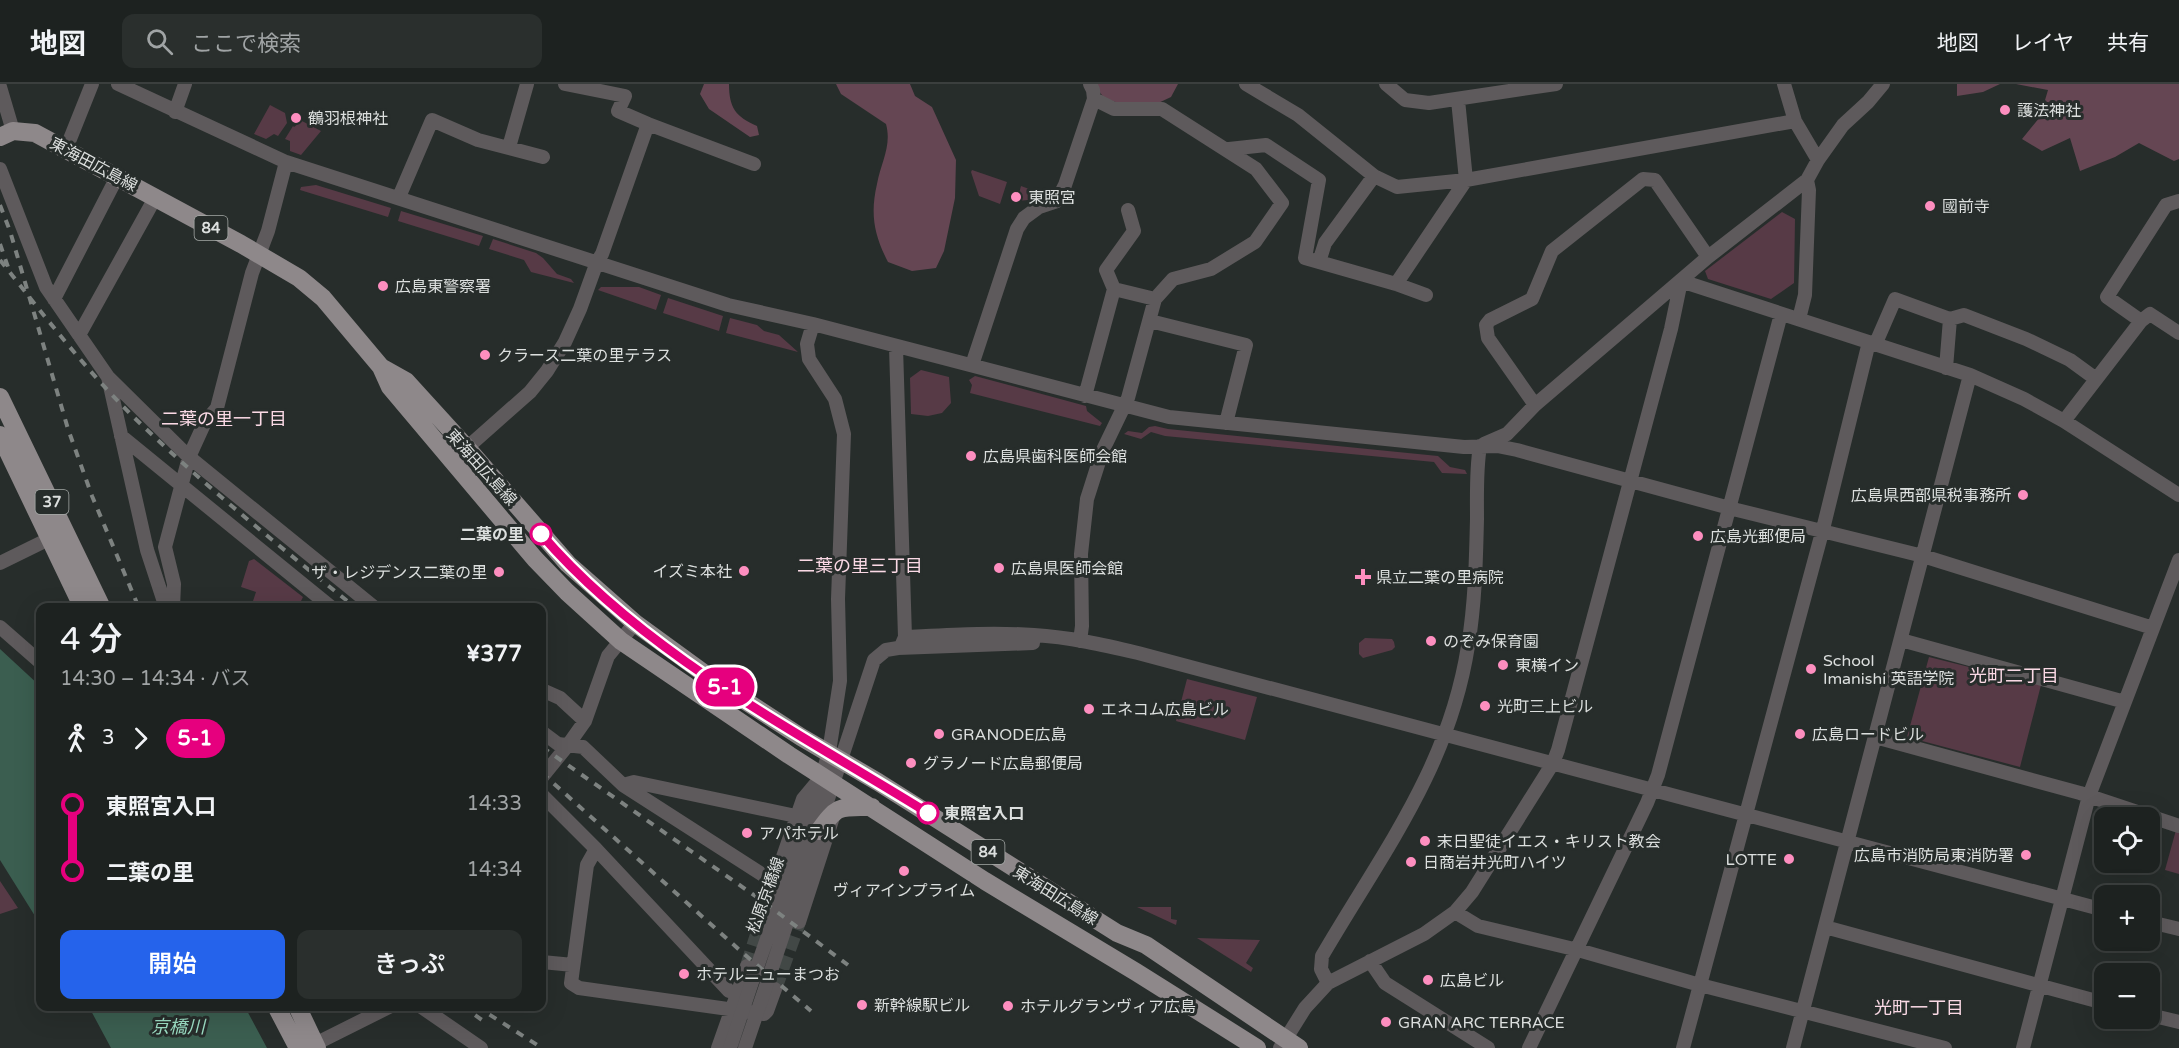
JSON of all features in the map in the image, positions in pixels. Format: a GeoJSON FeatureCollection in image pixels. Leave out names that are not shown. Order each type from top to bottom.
{"type":"FeatureCollection","features":[{"type":"Feature","properties":{"kind":"main road","name":"東海田広島線"},"geometry":{"type":"LineString","coordinates":[[7,134],[35,133],[299,278],[323,298],[381,367],[390,387],[535,559],[567,592],[621,641],[985,881],[1257,1048]]}},
{"type":"Feature","properties":{"kind":"main road","name":"東海田広島線"},"geometry":{"type":"LineString","coordinates":[[381,367],[406,381],[568,564],[635,623],[716,682],[801,737],[1117,933],[1146,945],[1288,1045]]}},
{"type":"Feature","properties":{"kind":"main road","name":"37"},"geometry":{"type":"LineString","coordinates":[[0,397],[58,534],[81,603]]}},
{"type":"Feature","properties":{"kind":"main road","name":"37"},"geometry":{"type":"LineString","coordinates":[[0,435],[99,603]]}},
{"type":"Feature","properties":{"kind":"main road"},"geometry":{"type":"LineString","coordinates":[[808,822],[843,807],[872,807]]}},
{"type":"Feature","properties":{"kind":"main road"},"geometry":{"type":"LineString","coordinates":[[280,1011],[310,1047]]}},
{"type":"Feature","properties":{"kind":"main road"},"geometry":{"type":"LineString","coordinates":[[299,1011],[310,1047]]}},
{"type":"Feature","properties":{"kind":"street"},"geometry":{"type":"LineString","coordinates":[[66,149],[92,84]]}},
{"type":"Feature","properties":{"kind":"street"},"geometry":{"type":"LineString","coordinates":[[118,84],[136,88],[175,112],[286,162],[728,305],[813,324],[1170,417],[1464,447],[1497,446],[1517,450],[1729,508],[1923,556],[2153,628]]}},
{"type":"Feature","properties":{"kind":"street"},"geometry":{"type":"LineString","coordinates":[[175,112],[185,84]]}},
{"type":"Feature","properties":{"kind":"street"},"geometry":{"type":"LineString","coordinates":[[509,147],[527,84]]}},
{"type":"Feature","properties":{"kind":"street"},"geometry":{"type":"LineString","coordinates":[[565,84],[624,96],[618,111],[754,164]]}},
{"type":"Feature","properties":{"kind":"street"},"geometry":{"type":"LineString","coordinates":[[972,365],[1017,229],[1024,218],[1039,207],[1057,201],[1065,184],[1094,99],[1090,84]]}},
{"type":"Feature","properties":{"kind":"street"},"geometry":{"type":"LineString","coordinates":[[1246,84],[1298,115],[1374,176],[1397,186],[1466,180],[1795,121]]}},
{"type":"Feature","properties":{"kind":"street"},"geometry":{"type":"LineString","coordinates":[[1386,84],[1405,100],[1429,104],[1556,84]]}},
{"type":"Feature","properties":{"kind":"street"},"geometry":{"type":"LineString","coordinates":[[1784,84],[1795,121],[1818,160]]}},
{"type":"Feature","properties":{"kind":"street"},"geometry":{"type":"LineString","coordinates":[[1480,446],[1507,434],[1535,405],[1708,257],[1807,180],[1843,125],[1868,102],[1883,84]]}},
{"type":"Feature","properties":{"kind":"street"},"geometry":{"type":"LineString","coordinates":[[0,87],[7,134]]}},
{"type":"Feature","properties":{"kind":"street"},"geometry":{"type":"LineString","coordinates":[[1080,641],[1082,626],[1081,554],[1087,499],[1099,459],[1125,406],[1155,299],[1173,279],[1211,269],[1256,242],[1282,203],[1256,169],[1162,109],[1114,109],[1094,99]]}},
{"type":"Feature","properties":{"kind":"street"},"geometry":{"type":"LineString","coordinates":[[1396,284],[1466,180],[1458,100]]}},
{"type":"Feature","properties":{"kind":"street"},"geometry":{"type":"LineString","coordinates":[[0,117],[7,134]]}},
{"type":"Feature","properties":{"kind":"street"},"geometry":{"type":"LineString","coordinates":[[399,197],[432,120],[478,140],[543,157]]}},
{"type":"Feature","properties":{"kind":"street"},"geometry":{"type":"LineString","coordinates":[[453,461],[530,392],[566,342],[602,254],[648,124]]}},
{"type":"Feature","properties":{"kind":"street"},"geometry":{"type":"LineString","coordinates":[[1229,150],[1266,145],[1319,180],[1305,258],[1426,295]]}},
{"type":"Feature","properties":{"kind":"street"},"geometry":{"type":"LineString","coordinates":[[173,603],[174,584],[165,547],[189,457],[204,422],[217,408],[252,273],[268,231],[286,162]]}},
{"type":"Feature","properties":{"kind":"street"},"geometry":{"type":"LineString","coordinates":[[0,169],[46,288],[108,377],[189,457],[369,603]]}},
{"type":"Feature","properties":{"kind":"street"},"geometry":{"type":"LineString","coordinates":[[1319,262],[1325,243],[1374,176]]}},
{"type":"Feature","properties":{"kind":"street"},"geometry":{"type":"LineString","coordinates":[[54,300],[117,177]]}},
{"type":"Feature","properties":{"kind":"street"},"geometry":{"type":"LineString","coordinates":[[1535,405],[1488,338],[1486,325],[1490,320],[1532,299],[1552,251],[1643,179],[1655,180],[1708,257]]}},
{"type":"Feature","properties":{"kind":"street"},"geometry":{"type":"LineString","coordinates":[[1799,319],[1805,295],[1809,190],[1807,180]]}},
{"type":"Feature","properties":{"kind":"street"},"geometry":{"type":"LineString","coordinates":[[79,335],[155,198]]}},
{"type":"Feature","properties":{"kind":"street"},"geometry":{"type":"LineString","coordinates":[[2142,321],[2107,297],[2166,205],[2179,201]]}},
{"type":"Feature","properties":{"kind":"street"},"geometry":{"type":"LineString","coordinates":[[1085,396],[1114,289],[1106,270],[1134,231],[1128,210]]}},
{"type":"Feature","properties":{"kind":"street"},"geometry":{"type":"LineString","coordinates":[[1681,281],[1970,375],[2024,399],[2064,421],[2179,495]]}},
{"type":"Feature","properties":{"kind":"street"},"geometry":{"type":"LineString","coordinates":[[1288,1045],[1305,1008],[1328,983],[1434,929],[1455,912],[1473,892],[1553,763],[1631,481],[1671,329],[1681,281]]}},
{"type":"Feature","properties":{"kind":"street"},"geometry":{"type":"LineString","coordinates":[[1114,289],[1155,299]]}},
{"type":"Feature","properties":{"kind":"street"},"geometry":{"type":"LineString","coordinates":[[1683,1048],[1872,344],[1895,300],[1950,319],[1964,315],[2026,339],[2070,360],[2096,379]]}},
{"type":"Feature","properties":{"kind":"street"},"geometry":{"type":"LineString","coordinates":[[1529,1048],[1578,950],[1658,775],[1781,314]]}},
{"type":"Feature","properties":{"kind":"street"},"geometry":{"type":"LineString","coordinates":[[2064,421],[2142,321],[2150,314],[2179,333]]}},
{"type":"Feature","properties":{"kind":"street"},"geometry":{"type":"LineString","coordinates":[[1946,368],[1950,319]]}},
{"type":"Feature","properties":{"kind":"street"},"geometry":{"type":"LineString","coordinates":[[1150,321],[1246,345],[1226,423]]}},
{"type":"Feature","properties":{"kind":"street"},"geometry":{"type":"LineString","coordinates":[[813,324],[807,344],[809,358],[835,399],[843,423],[845,448],[838,599],[840,681],[835,756]]}},
{"type":"Feature","properties":{"kind":"street"},"geometry":{"type":"LineString","coordinates":[[896,347],[901,642]]}},
{"type":"Feature","properties":{"kind":"street"},"geometry":{"type":"LineString","coordinates":[[1793,1048],[1970,375]]}},
{"type":"Feature","properties":{"kind":"street"},"geometry":{"type":"LineString","coordinates":[[108,377],[147,550],[164,603]]}},
{"type":"Feature","properties":{"kind":"street"},"geometry":{"type":"LineString","coordinates":[[121,436],[326,603]]}},
{"type":"Feature","properties":{"kind":"street"},"geometry":{"type":"LineString","coordinates":[[1328,983],[1321,969],[1322,956],[1406,820],[1445,735],[1462,674],[1474,602],[1480,446]]}},
{"type":"Feature","properties":{"kind":"street"},"geometry":{"type":"LineString","coordinates":[[0,563],[58,534]]}},
{"type":"Feature","properties":{"kind":"street"},"geometry":{"type":"LineString","coordinates":[[2023,1048],[2089,796],[2179,560]]}},
{"type":"Feature","properties":{"kind":"street"},"geometry":{"type":"LineString","coordinates":[[546,772],[585,721],[608,656],[635,623]]}},
{"type":"Feature","properties":{"kind":"street"},"geometry":{"type":"LineString","coordinates":[[0,627],[36,658]]}},
{"type":"Feature","properties":{"kind":"street"},"geometry":{"type":"LineString","coordinates":[[835,756],[874,660],[886,651],[901,642],[1035,634],[1138,653],[2094,907]]}},
{"type":"Feature","properties":{"kind":"street"},"geometry":{"type":"LineString","coordinates":[[1901,640],[2125,702]]}},
{"type":"Feature","properties":{"kind":"street"},"geometry":{"type":"LineString","coordinates":[[546,692],[560,698],[585,721]]}},
{"type":"Feature","properties":{"kind":"street"},"geometry":{"type":"LineString","coordinates":[[546,735],[558,744],[583,747],[623,784],[774,882]]}},
{"type":"Feature","properties":{"kind":"street"},"geometry":{"type":"LineString","coordinates":[[1875,737],[2089,796],[2179,826]]}},
{"type":"Feature","properties":{"kind":"street","name":"松原京橋線"},"geometry":{"type":"LineString","coordinates":[[730,1048],[808,822],[828,779],[835,756]]}},
{"type":"Feature","properties":{"kind":"street"},"geometry":{"type":"LineString","coordinates":[[799,922],[832,819],[828,779]]}},
{"type":"Feature","properties":{"kind":"street"},"geometry":{"type":"LineString","coordinates":[[768,900],[774,882],[808,822],[803,799],[828,779]]}},
{"type":"Feature","properties":{"kind":"street"},"geometry":{"type":"LineString","coordinates":[[623,784],[634,782],[808,822]]}},
{"type":"Feature","properties":{"kind":"street"},"geometry":{"type":"LineString","coordinates":[[546,805],[596,849],[729,991],[738,993]]}},
{"type":"Feature","properties":{"kind":"street","name":"松原京橋線"},"geometry":{"type":"LineString","coordinates":[[745,1048],[808,822]]}},
{"type":"Feature","properties":{"kind":"street"},"geometry":{"type":"LineString","coordinates":[[596,849],[587,865],[571,983],[579,988],[764,1014],[775,989]]}},
{"type":"Feature","properties":{"kind":"street"},"geometry":{"type":"LineString","coordinates":[[1455,912],[1478,926],[1578,950],[1700,985],[1945,1048]]}},
{"type":"Feature","properties":{"kind":"street"},"geometry":{"type":"LineString","coordinates":[[2160,924],[2179,929]]}},
{"type":"Feature","properties":{"kind":"street"},"geometry":{"type":"LineString","coordinates":[[1825,927],[2094,1000]]}},
{"type":"Feature","properties":{"kind":"street"},"geometry":{"type":"LineString","coordinates":[[1370,961],[1384,983],[1488,1048]]}},
{"type":"Feature","properties":{"kind":"street"},"geometry":{"type":"LineString","coordinates":[[546,962],[573,965]]}},
{"type":"Feature","properties":{"kind":"street"},"geometry":{"type":"LineString","coordinates":[[718,1048],[747,966]]}},
{"type":"Feature","properties":{"kind":"street"},"geometry":{"type":"LineString","coordinates":[[310,1047],[381,1011]]}},
{"type":"Feature","properties":{"kind":"street"},"geometry":{"type":"LineString","coordinates":[[427,1011],[482,1048]]}},
{"type":"Feature","properties":{"kind":"street"},"geometry":{"type":"LineString","coordinates":[[2160,1017],[2179,1022]]}},
{"type":"Feature","properties":{"kind":"shaded area"},"geometry":{"type":"Polygon","coordinates":[[[704,84],[729,84],[730,99],[735,111],[757,126],[759,135],[750,137],[709,109],[700,94],[704,84]]]}},
{"type":"Feature","properties":{"kind":"shaded area"},"geometry":{"type":"Polygon","coordinates":[[[836,84],[910,84],[915,96],[932,107],[956,160],[955,198],[944,251],[936,268],[912,271],[888,262],[879,243],[874,215],[875,195],[888,140],[886,124],[841,94],[836,84]]]}},
{"type":"Feature","properties":{"kind":"shaded area"},"geometry":{"type":"Polygon","coordinates":[[[1094,84],[1178,84],[1171,97],[1154,105],[1121,104],[1104,98],[1094,84]]]}},
{"type":"Feature","properties":{"kind":"shaded area"},"geometry":{"type":"Polygon","coordinates":[[[1957,84],[2000,84],[1983,92],[1957,96],[1957,84]]]}},
{"type":"Feature","properties":{"kind":"shaded area"},"geometry":{"type":"Polygon","coordinates":[[[2016,84],[2179,84],[2179,159],[2174,161],[2139,143],[2115,157],[2080,171],[2070,138],[2042,151],[2022,139],[2040,117],[2048,90],[2016,84]]]}},
{"type":"Feature","properties":{"kind":"shaded area"},"geometry":{"type":"Polygon","coordinates":[[[270,105],[285,113],[287,123],[278,136],[274,134],[266,139],[254,134],[270,105]]]}},
{"type":"Feature","properties":{"kind":"shaded area"},"geometry":{"type":"Polygon","coordinates":[[[302,121],[321,131],[301,155],[290,151],[290,141],[285,139],[293,126],[302,121]]]}},
{"type":"Feature","properties":{"kind":"shaded area"},"geometry":{"type":"Polygon","coordinates":[[[972,170],[1007,182],[1000,204],[979,196],[972,170]]]}},
{"type":"Feature","properties":{"kind":"shaded area"},"geometry":{"type":"Polygon","coordinates":[[[316,185],[391,208],[388,217],[300,190],[301,187],[316,185]]]}},
{"type":"Feature","properties":{"kind":"shaded area"},"geometry":{"type":"Polygon","coordinates":[[[1021,186],[1051,197],[1051,198],[1017,201],[1021,186]]]}},
{"type":"Feature","properties":{"kind":"shaded area"},"geometry":{"type":"Polygon","coordinates":[[[401,211],[483,236],[479,246],[398,221],[401,211]]]}},
{"type":"Feature","properties":{"kind":"shaded area"},"geometry":{"type":"Polygon","coordinates":[[[1782,212],[1795,219],[1794,283],[1771,299],[1708,279],[1705,271],[1782,212]]]}},
{"type":"Feature","properties":{"kind":"shaded area"},"geometry":{"type":"Polygon","coordinates":[[[493,239],[536,253],[557,274],[571,279],[574,283],[531,272],[524,260],[489,249],[493,239]]]}},
{"type":"Feature","properties":{"kind":"shaded area"},"geometry":{"type":"Polygon","coordinates":[[[601,287],[639,287],[661,295],[656,310],[598,290],[601,287]]]}},
{"type":"Feature","properties":{"kind":"shaded area"},"geometry":{"type":"Polygon","coordinates":[[[668,298],[723,316],[719,331],[663,313],[668,298]]]}},
{"type":"Feature","properties":{"kind":"shaded area"},"geometry":{"type":"Polygon","coordinates":[[[730,318],[757,325],[764,331],[779,335],[798,352],[726,333],[730,318]]]}},
{"type":"Feature","properties":{"kind":"shaded area"},"geometry":{"type":"Polygon","coordinates":[[[921,370],[949,377],[951,403],[942,413],[928,416],[911,414],[910,378],[921,370]]]}},
{"type":"Feature","properties":{"kind":"shaded area"},"geometry":{"type":"Polygon","coordinates":[[[975,376],[1086,406],[1087,411],[1102,423],[1100,426],[970,393],[972,385],[969,380],[975,376]]]}},
{"type":"Feature","properties":{"kind":"shaded area"},"geometry":{"type":"Polygon","coordinates":[[[1149,427],[1438,456],[1450,467],[1465,470],[1467,474],[1442,473],[1434,462],[1165,436],[1151,432],[1141,439],[1124,434],[1128,431],[1142,433],[1149,427]]]}},
{"type":"Feature","properties":{"kind":"shaded area"},"geometry":{"type":"Polygon","coordinates":[[[254,559],[303,597],[300,603],[252,603],[256,592],[241,587],[249,561],[254,559]]]}},
{"type":"Feature","properties":{"kind":"shaded area"},"geometry":{"type":"Polygon","coordinates":[[[1365,638],[1392,639],[1395,647],[1392,650],[1363,658],[1359,654],[1359,643],[1365,638]]]}},
{"type":"Feature","properties":{"kind":"shaded area"},"geometry":{"type":"Polygon","coordinates":[[[1929,657],[2041,685],[2020,767],[1907,737],[1929,657]]]}},
{"type":"Feature","properties":{"kind":"shaded area"},"geometry":{"type":"Polygon","coordinates":[[[1187,679],[1257,697],[1245,740],[1176,721],[1187,679]]]}},
{"type":"Feature","properties":{"kind":"shaded area"},"geometry":{"type":"Polygon","coordinates":[[[2176,830],[2179,831],[2179,874],[2165,870],[2176,830]]]}},
{"type":"Feature","properties":{"kind":"shaded area"},"geometry":{"type":"Polygon","coordinates":[[[0,881],[18,908],[0,914],[0,881]]]}},
{"type":"Feature","properties":{"kind":"shaded area"},"geometry":{"type":"Polygon","coordinates":[[[1137,907],[1171,907],[1171,919],[1177,920],[1176,925],[1137,907]]]}},
{"type":"Feature","properties":{"kind":"shaded area"},"geometry":{"type":"Polygon","coordinates":[[[1197,938],[1260,940],[1246,963],[1253,968],[1251,972],[1197,938]]]}},
{"type":"Feature","properties":{"kind":"water"},"geometry":{"type":"Polygon","coordinates":[[[0,649],[36,682],[36,918],[0,860],[0,649]]]}},
{"type":"Feature","properties":{"kind":"water","name":"京橋川"},"geometry":{"type":"Polygon","coordinates":[[[91,1011],[247,1011],[267,1048],[111,1048],[91,1011]]]}},
{"type":"Feature","properties":{"kind":"tunnel"},"geometry":{"type":"LineString","coordinates":[[747,966],[768,900]]}},
{"type":"Feature","properties":{"kind":"tunnel"},"geometry":{"type":"LineString","coordinates":[[775,989],[799,922]]}},
{"type":"Feature","properties":{"kind":"railway"},"geometry":{"type":"LineString","coordinates":[[0,205],[10,231],[68,429],[92,496],[137,603]]}},
{"type":"Feature","properties":{"kind":"railway"},"geometry":{"type":"LineString","coordinates":[[0,244],[8,267]]}},
{"type":"Feature","properties":{"kind":"railway"},"geometry":{"type":"LineString","coordinates":[[0,260],[88,368],[125,409],[222,498],[350,603]]}},
{"type":"Feature","properties":{"kind":"railway"},"geometry":{"type":"LineString","coordinates":[[546,750],[761,900],[848,965]]}},
{"type":"Feature","properties":{"kind":"railway"},"geometry":{"type":"LineString","coordinates":[[546,777],[811,1011]]}},
{"type":"Feature","properties":{"kind":"railway"},"geometry":{"type":"LineString","coordinates":[[469,1011],[482,1020]]}},
{"type":"Feature","properties":{"kind":"railway"},"geometry":{"type":"LineString","coordinates":[[484,1011],[542,1048]]}},
{"type":"Feature","properties":{"kind":"bus line","name":"5-1"},"geometry":{"type":"LineString","coordinates":[[541,534],[588,583],[659,641],[716,682],[801,737],[928,813]]}},
{"type":"Feature","properties":{"kind":"place","name":"護法神社"},"geometry":{"type":"Point","coordinates":[2005,110]}},
{"type":"Feature","properties":{"kind":"place","name":"鶴羽根神社"},"geometry":{"type":"Point","coordinates":[296,118]}},
{"type":"Feature","properties":{"kind":"place","name":"東照宮"},"geometry":{"type":"Point","coordinates":[1016,197]}},
{"type":"Feature","properties":{"kind":"place","name":"國前寺"},"geometry":{"type":"Point","coordinates":[1930,206]}},
{"type":"Feature","properties":{"kind":"place","name":"広島東警察署"},"geometry":{"type":"Point","coordinates":[383,286]}},
{"type":"Feature","properties":{"kind":"place","name":"クラース二葉の里テラス"},"geometry":{"type":"Point","coordinates":[485,355]}},
{"type":"Feature","properties":{"kind":"place","name":"広島県歯科医師会館"},"geometry":{"type":"Point","coordinates":[971,456]}},
{"type":"Feature","properties":{"kind":"place","name":"広島県西部県税事務所"},"geometry":{"type":"Point","coordinates":[2023,495]}},
{"type":"Feature","properties":{"kind":"place","name":"二葉の里"},"geometry":{"type":"Point","coordinates":[541,534]}},
{"type":"Feature","properties":{"kind":"place","name":"広島光郵便局"},"geometry":{"type":"Point","coordinates":[1698,536]}},
{"type":"Feature","properties":{"kind":"place","name":"広島県医師会館"},"geometry":{"type":"Point","coordinates":[999,568]}},
{"type":"Feature","properties":{"kind":"place","name":"イズミ本社"},"geometry":{"type":"Point","coordinates":[744,571]}},
{"type":"Feature","properties":{"kind":"place","name":"ザ・レジデンス二葉の里"},"geometry":{"type":"Point","coordinates":[499,572]}},
{"type":"Feature","properties":{"kind":"place","name":"県立二葉の里病院"},"geometry":{"type":"Point","coordinates":[1363,577]}},
{"type":"Feature","properties":{"kind":"place","name":"のぞみ保育園"},"geometry":{"type":"Point","coordinates":[1431,641]}},
{"type":"Feature","properties":{"kind":"place","name":"東横イン"},"geometry":{"type":"Point","coordinates":[1503,665]}},
{"type":"Feature","properties":{"kind":"place","name":"School Imanishi 英語学院"},"geometry":{"type":"Point","coordinates":[1811,669]}},
{"type":"Feature","properties":{"kind":"place","name":"光町三上ビル"},"geometry":{"type":"Point","coordinates":[1485,706]}},
{"type":"Feature","properties":{"kind":"place","name":"エネコム広島ビル"},"geometry":{"type":"Point","coordinates":[1089,709]}},
{"type":"Feature","properties":{"kind":"place","name":"GRANODE広島"},"geometry":{"type":"Point","coordinates":[939,734]}},
{"type":"Feature","properties":{"kind":"place","name":"広島ロードビル"},"geometry":{"type":"Point","coordinates":[1800,734]}},
{"type":"Feature","properties":{"kind":"place","name":"グラノード広島郵便局"},"geometry":{"type":"Point","coordinates":[911,763]}},
{"type":"Feature","properties":{"kind":"place","name":"東照宮入口"},"geometry":{"type":"Point","coordinates":[928,813]}},
{"type":"Feature","properties":{"kind":"place","name":"アパホテル"},"geometry":{"type":"Point","coordinates":[747,833]}},
{"type":"Feature","properties":{"kind":"place","name":"末日聖徒イエス・キリスト教会"},"geometry":{"type":"Point","coordinates":[1425,841]}},
{"type":"Feature","properties":{"kind":"place","name":"広島市消防局東消防署"},"geometry":{"type":"Point","coordinates":[2026,855]}},
{"type":"Feature","properties":{"kind":"place","name":"LOTTE"},"geometry":{"type":"Point","coordinates":[1789,859]}},
{"type":"Feature","properties":{"kind":"place","name":"日商岩井光町ハイツ"},"geometry":{"type":"Point","coordinates":[1411,862]}},
{"type":"Feature","properties":{"kind":"place","name":"ヴィアインプライム"},"geometry":{"type":"Point","coordinates":[904,871]}},
{"type":"Feature","properties":{"kind":"place","name":"ホテルニューまつお"},"geometry":{"type":"Point","coordinates":[684,974]}},
{"type":"Feature","properties":{"kind":"place","name":"広島ビル"},"geometry":{"type":"Point","coordinates":[1428,980]}},
{"type":"Feature","properties":{"kind":"place","name":"新幹線駅ビル"},"geometry":{"type":"Point","coordinates":[862,1005]}},
{"type":"Feature","properties":{"kind":"place","name":"ホテルグランヴィア広島"},"geometry":{"type":"Point","coordinates":[1008,1006]}},
{"type":"Feature","properties":{"kind":"place","name":"GRAN ARC TERRACE"},"geometry":{"type":"Point","coordinates":[1386,1022]}},
{"type":"Feature","properties":{"kind":"district","name":"二葉の里一丁目"},"geometry":{"type":"Point","coordinates":[224,419]}},
{"type":"Feature","properties":{"kind":"district","name":"二葉の里三丁目"},"geometry":{"type":"Point","coordinates":[860,566]}},
{"type":"Feature","properties":{"kind":"district","name":"光町二丁目"},"geometry":{"type":"Point","coordinates":[2014,676]}},
{"type":"Feature","properties":{"kind":"district","name":"光町一丁目"},"geometry":{"type":"Point","coordinates":[1919,1008]}}]}
